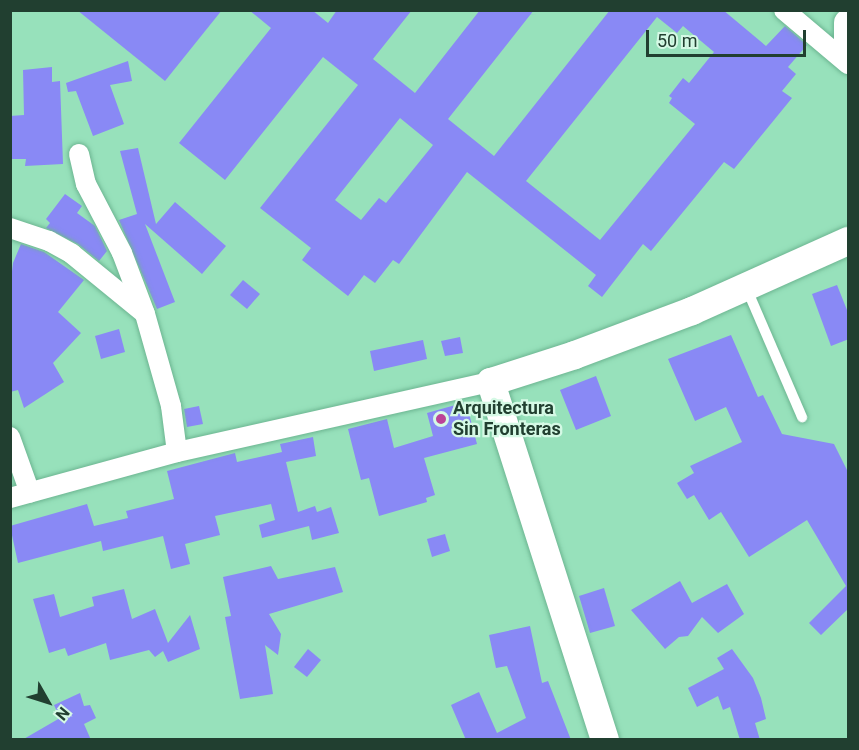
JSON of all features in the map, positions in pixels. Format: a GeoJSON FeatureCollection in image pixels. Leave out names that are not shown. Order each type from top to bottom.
{"type":"FeatureCollection","features":[{"type":"Feature","properties":{"kind":"street"},"geometry":{"type":"LineString","coordinates":[[784,10],[849,64]]}},
{"type":"Feature","properties":{"kind":"street"},"geometry":{"type":"LineString","coordinates":[[849,23],[849,47]]}},
{"type":"Feature","properties":{"kind":"street"},"geometry":{"type":"LineString","coordinates":[[79,154],[86,184],[122,253],[145,314],[171,406],[177,452]]}},
{"type":"Feature","properties":{"kind":"street"},"geometry":{"type":"LineString","coordinates":[[10,228],[49,241],[72,254],[145,314]]}},
{"type":"Feature","properties":{"kind":"street"},"geometry":{"type":"LineString","coordinates":[[10,498],[177,452],[491,382],[575,355],[849,242]]}},
{"type":"Feature","properties":{"kind":"street"},"geometry":{"type":"LineString","coordinates":[[491,382],[605,740]]}},
{"type":"Feature","properties":{"kind":"street"},"geometry":{"type":"LineString","coordinates":[[10,437],[30,493]]}},
{"type":"Feature","properties":{"kind":"lane"},"geometry":{"type":"LineString","coordinates":[[746,286],[802,417]]}},
{"type":"Feature","properties":{"kind":"building"},"geometry":{"type":"Polygon","coordinates":[[[77,10],[222,10],[165,81],[77,10]]]}},
{"type":"Feature","properties":{"kind":"building"},"geometry":{"type":"Polygon","coordinates":[[[249,10],[312,10],[328,23],[337,10],[412,10],[373,59],[415,93],[480,10],[534,10],[448,119],[494,156],[610,10],[723,10],[766,46],[785,26],[807,45],[788,67],[796,74],[782,91],[792,98],[734,169],[724,162],[651,251],[643,244],[602,297],[588,286],[596,275],[467,172],[399,264],[393,260],[375,283],[364,275],[348,296],[302,260],[311,248],[260,208],[358,85],[323,57],[225,180],[179,143],[271,28],[249,10]],[[657,17],[526,181],[600,240],[695,124],[669,103],[672,98],[669,96],[683,78],[689,83],[714,52],[683,26],[677,33],[657,17]],[[400,118],[335,200],[361,220],[379,198],[386,203],[433,145],[400,118]]]}},
{"type":"Feature","properties":{"kind":"building"},"geometry":{"type":"Polygon","coordinates":[[[128,61],[132,81],[110,85],[124,124],[93,136],[76,91],[68,92],[66,83],[128,61]]]}},
{"type":"Feature","properties":{"kind":"building"},"geometry":{"type":"Polygon","coordinates":[[[52,67],[52,82],[60,81],[63,164],[25,166],[26,159],[10,159],[10,116],[24,115],[23,70],[52,67]]]}},
{"type":"Feature","properties":{"kind":"building"},"geometry":{"type":"Polygon","coordinates":[[[138,148],[156,224],[175,202],[226,246],[202,274],[145,224],[175,302],[157,309],[119,220],[137,214],[120,151],[138,148]]]}},
{"type":"Feature","properties":{"kind":"building"},"geometry":{"type":"Polygon","coordinates":[[[65,194],[82,206],[77,213],[95,226],[107,251],[99,261],[78,244],[46,228],[50,223],[46,219],[65,194]]]}},
{"type":"Feature","properties":{"kind":"building"},"geometry":{"type":"Polygon","coordinates":[[[21,244],[44,252],[84,280],[58,312],[81,333],[53,363],[64,382],[24,408],[18,390],[10,392],[10,288],[13,263],[21,244]]]}},
{"type":"Feature","properties":{"kind":"building"},"geometry":{"type":"Polygon","coordinates":[[[243,280],[260,294],[247,309],[230,295],[243,280]]]}},
{"type":"Feature","properties":{"kind":"building"},"geometry":{"type":"Polygon","coordinates":[[[837,285],[849,315],[849,339],[831,346],[812,294],[837,285]]]}},
{"type":"Feature","properties":{"kind":"building"},"geometry":{"type":"Polygon","coordinates":[[[119,329],[125,352],[101,359],[95,336],[119,329]]]}},
{"type":"Feature","properties":{"kind":"building"},"geometry":{"type":"Polygon","coordinates":[[[731,335],[758,397],[763,395],[782,434],[834,444],[849,474],[849,608],[821,635],[809,623],[846,586],[807,520],[749,557],[721,512],[709,520],[694,495],[687,499],[677,483],[694,473],[690,466],[742,442],[726,407],[695,421],[668,359],[731,335]]]}},
{"type":"Feature","properties":{"kind":"building"},"geometry":{"type":"Polygon","coordinates":[[[460,337],[463,353],[445,356],[441,341],[460,337]]]}},
{"type":"Feature","properties":{"kind":"building"},"geometry":{"type":"Polygon","coordinates":[[[423,340],[427,359],[374,371],[370,351],[423,340]]]}},
{"type":"Feature","properties":{"kind":"building"},"geometry":{"type":"Polygon","coordinates":[[[596,376],[611,416],[576,430],[560,390],[596,376]]]}},
{"type":"Feature","properties":{"kind":"building"},"geometry":{"type":"Polygon","coordinates":[[[466,402],[477,444],[424,458],[435,495],[426,498],[427,502],[379,516],[369,478],[361,480],[348,429],[387,419],[394,448],[433,436],[427,413],[466,402]]]}},
{"type":"Feature","properties":{"kind":"building"},"geometry":{"type":"Polygon","coordinates":[[[199,406],[203,424],[187,427],[184,409],[199,406]]]}},
{"type":"Feature","properties":{"kind":"building"},"geometry":{"type":"Polygon","coordinates":[[[313,437],[316,456],[286,462],[298,512],[315,506],[317,512],[331,507],[339,533],[312,540],[309,526],[262,538],[259,525],[275,520],[271,504],[215,516],[220,535],[185,544],[190,564],[171,569],[163,536],[103,551],[101,541],[18,563],[10,526],[87,504],[94,526],[128,518],[126,511],[174,499],[167,471],[235,453],[237,462],[282,452],[280,444],[313,437]]]}},
{"type":"Feature","properties":{"kind":"building"},"geometry":{"type":"Polygon","coordinates":[[[445,534],[450,551],[432,557],[427,539],[445,534]]]}},
{"type":"Feature","properties":{"kind":"building"},"geometry":{"type":"Polygon","coordinates":[[[271,566],[278,579],[335,567],[343,592],[269,614],[281,634],[278,655],[265,645],[273,694],[240,699],[225,617],[231,616],[223,577],[271,566]]]}},
{"type":"Feature","properties":{"kind":"building"},"geometry":{"type":"Polygon","coordinates":[[[680,581],[692,603],[727,584],[744,614],[718,633],[702,617],[688,636],[679,637],[665,649],[631,610],[680,581]]]}},
{"type":"Feature","properties":{"kind":"building"},"geometry":{"type":"Polygon","coordinates":[[[604,588],[615,626],[590,633],[579,596],[604,588]]]}},
{"type":"Feature","properties":{"kind":"building"},"geometry":{"type":"Polygon","coordinates":[[[124,589],[132,619],[155,609],[168,643],[190,615],[200,649],[168,662],[163,651],[155,657],[149,650],[110,660],[106,643],[68,656],[65,648],[49,653],[33,599],[54,594],[60,617],[94,606],[92,597],[124,589]]]}},
{"type":"Feature","properties":{"kind":"building"},"geometry":{"type":"Polygon","coordinates":[[[530,626],[542,683],[548,681],[571,740],[466,740],[451,705],[479,692],[497,733],[526,718],[507,666],[496,668],[489,635],[530,626]]]}},
{"type":"Feature","properties":{"kind":"building"},"geometry":{"type":"Polygon","coordinates":[[[308,649],[321,660],[307,677],[294,667],[308,649]]]}},
{"type":"Feature","properties":{"kind":"building"},"geometry":{"type":"Polygon","coordinates":[[[732,649],[753,678],[761,698],[766,719],[755,723],[760,740],[740,740],[730,707],[723,710],[718,696],[697,707],[688,688],[724,669],[717,658],[732,649]]]}},
{"type":"Feature","properties":{"kind":"building"},"geometry":{"type":"Polygon","coordinates":[[[80,693],[84,706],[90,705],[96,718],[84,724],[91,740],[22,740],[60,718],[54,705],[80,693]]]}},
{"type":"Feature","properties":{"kind":"place","name":"Arquitectura Sin Fronteras"},"geometry":{"type":"Point","coordinates":[441,419]}}]}
